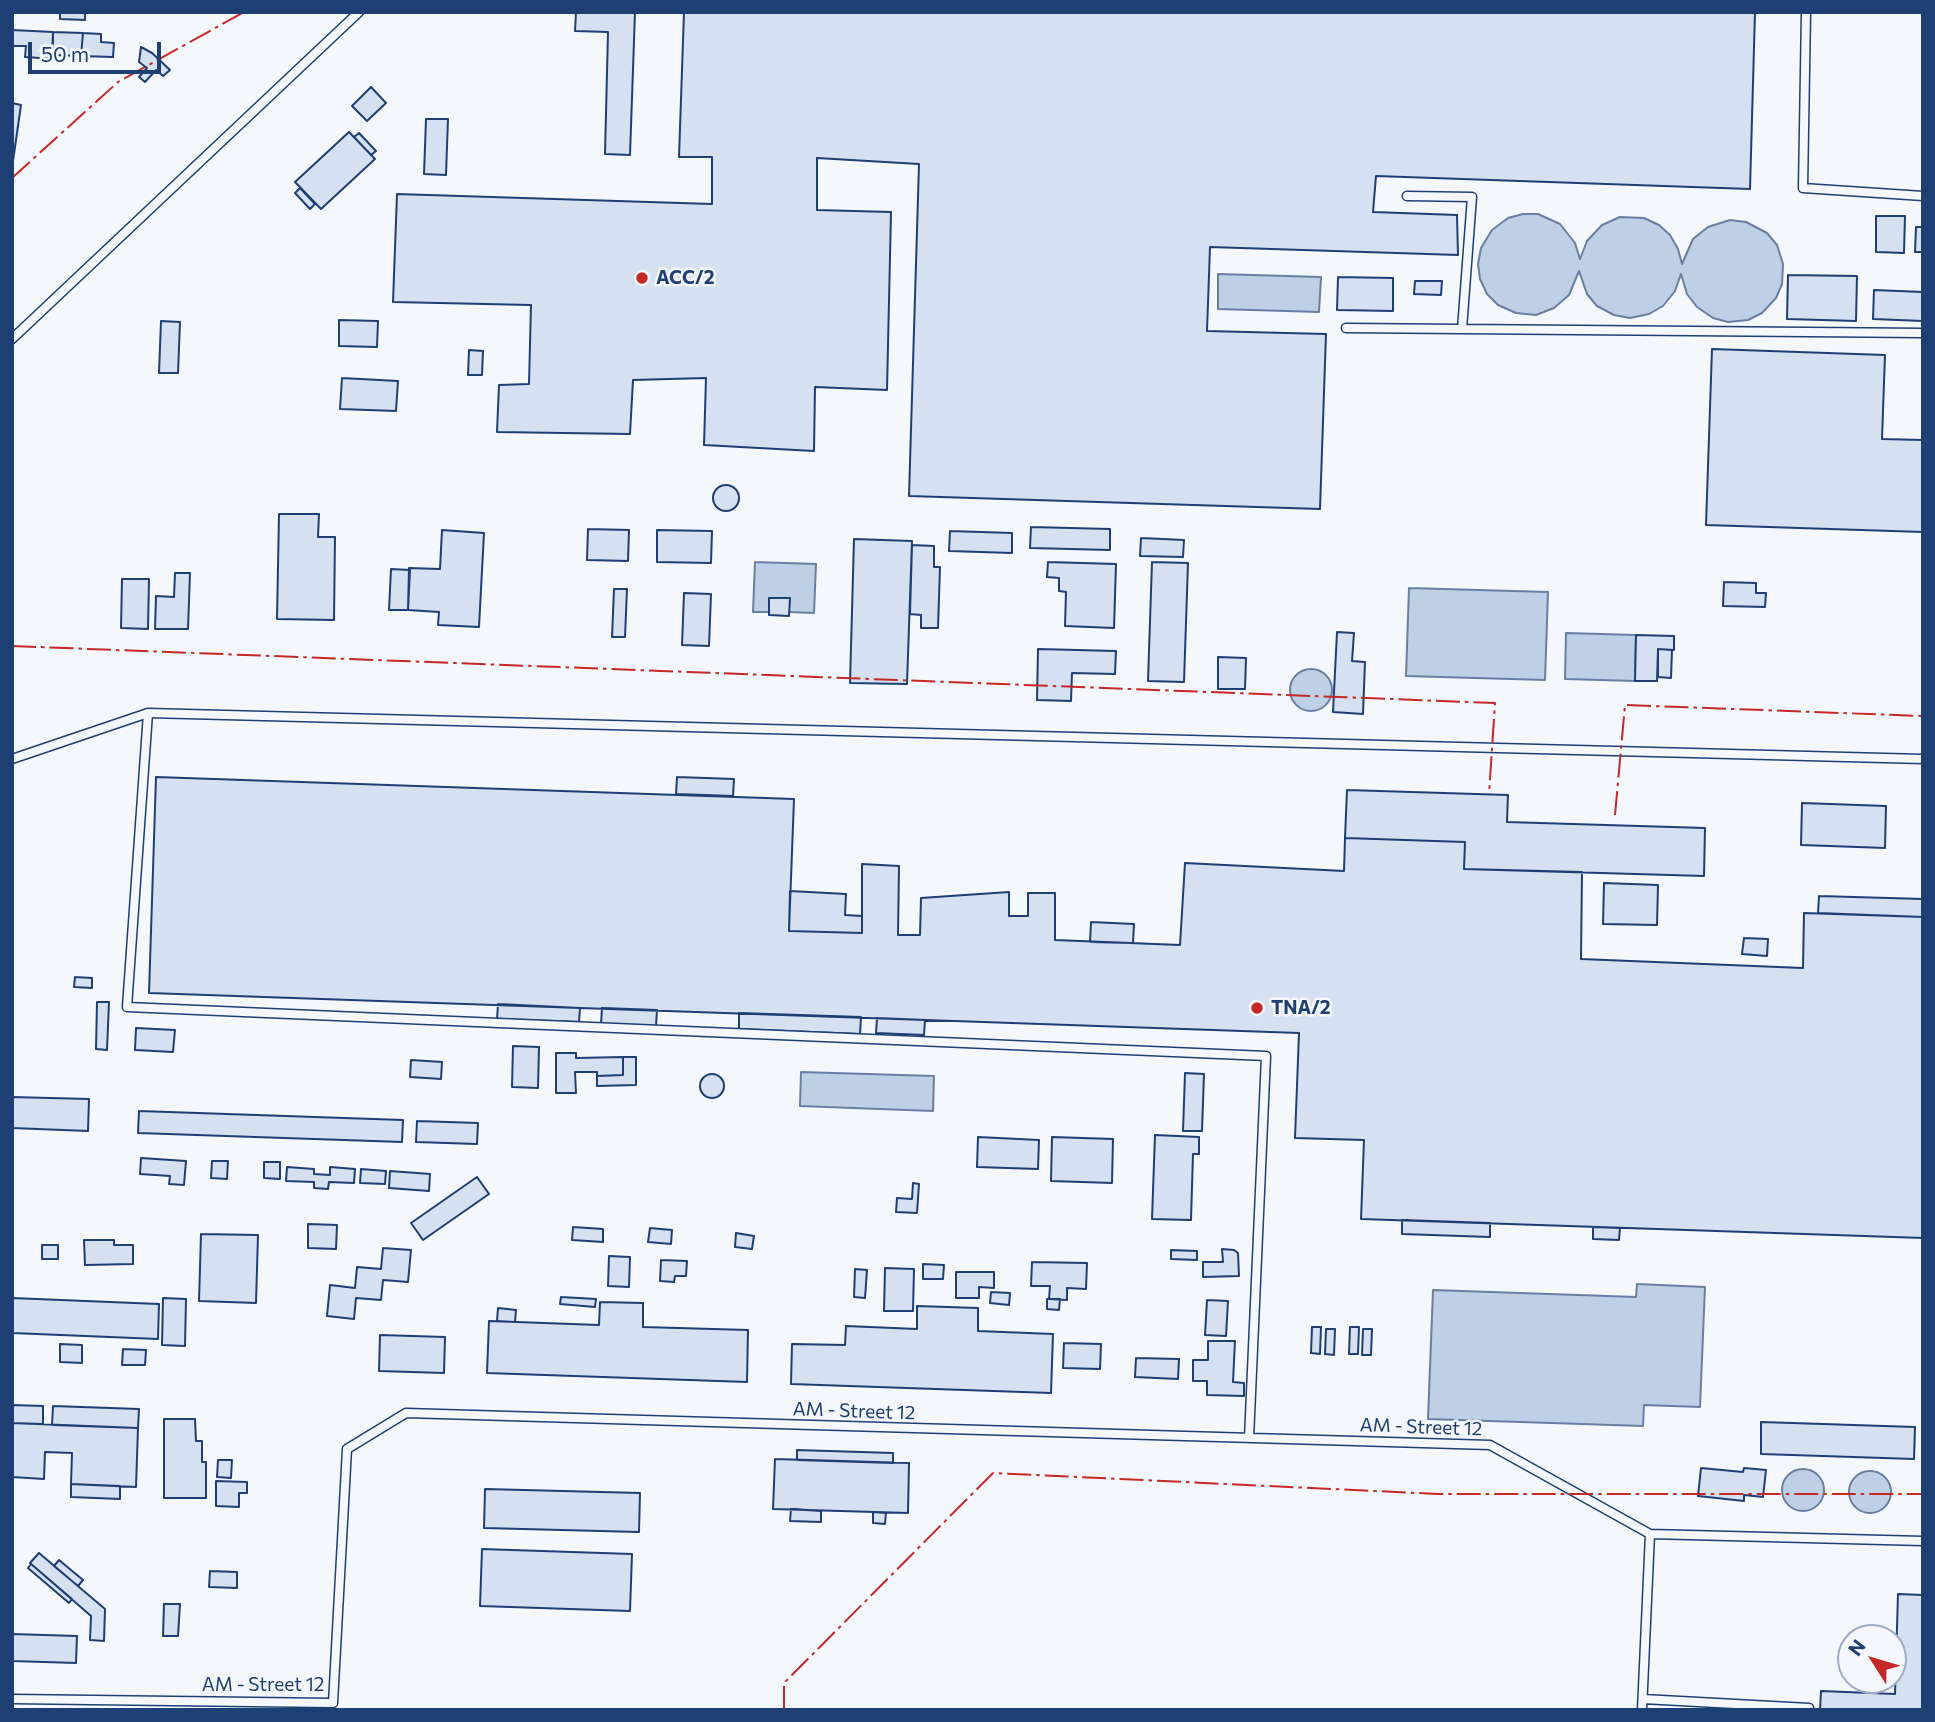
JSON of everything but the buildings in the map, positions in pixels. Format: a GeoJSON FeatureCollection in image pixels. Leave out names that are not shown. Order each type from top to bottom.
{"type":"FeatureCollection","features":[{"type":"Feature","properties":{"kind":"lane"},"geometry":{"type":"LineString","coordinates":[[12,339],[359,12]]}},
{"type":"Feature","properties":{"kind":"lane"},"geometry":{"type":"LineString","coordinates":[[1806,12],[1803,188],[1923,195]]}},
{"type":"Feature","properties":{"kind":"lane"},"geometry":{"type":"LineString","coordinates":[[1407,196],[1472,197],[1462,329]]}},
{"type":"Feature","properties":{"kind":"lane"},"geometry":{"type":"LineString","coordinates":[[1346,328],[1923,332]]}},
{"type":"Feature","properties":{"kind":"lane"},"geometry":{"type":"LineString","coordinates":[[148,713],[127,1007],[1266,1056],[1249,1438]]}},
{"type":"Feature","properties":{"kind":"lane"},"geometry":{"type":"LineString","coordinates":[[12,760],[148,713],[1923,758]]}},
{"type":"Feature","properties":{"kind":"lane","name":"AM - Street 12"},"geometry":{"type":"LineString","coordinates":[[12,1699],[333,1703],[347,1450],[406,1413],[1490,1445],[1650,1534],[1923,1541]]}},
{"type":"Feature","properties":{"kind":"lane"},"geometry":{"type":"LineString","coordinates":[[1643,1710],[1650,1534]]}},
{"type":"Feature","properties":{"kind":"lane"},"geometry":{"type":"LineString","coordinates":[[1643,1699],[1809,1708]]}},
{"type":"Feature","properties":{"kind":"water"},"geometry":{"type":"Polygon","coordinates":[[[1538,214],[1560,224],[1575,243],[1580,259],[1587,241],[1602,225],[1620,217],[1644,218],[1659,225],[1670,235],[1682,264],[1693,239],[1708,227],[1730,220],[1746,222],[1767,233],[1777,245],[1783,264],[1782,284],[1776,298],[1762,313],[1748,320],[1728,322],[1713,318],[1697,307],[1687,294],[1681,274],[1675,291],[1663,306],[1649,314],[1630,318],[1614,315],[1597,306],[1587,294],[1579,271],[1569,295],[1554,308],[1536,315],[1516,313],[1498,305],[1487,294],[1480,279],[1478,264],[1481,248],[1492,230],[1508,218],[1538,214]]]}},
{"type":"Feature","properties":{"kind":"water"},"geometry":{"type":"Polygon","coordinates":[[[1218,274],[1321,277],[1319,312],[1218,309],[1218,274]]]}},
{"type":"Feature","properties":{"kind":"water"},"geometry":{"type":"Polygon","coordinates":[[[755,562],[816,564],[814,613],[789,612],[789,598],[770,598],[769,612],[753,612],[755,562]]]}},
{"type":"Feature","properties":{"kind":"water"},"geometry":{"type":"Polygon","coordinates":[[[1409,588],[1548,592],[1545,680],[1406,676],[1409,588]]]}},
{"type":"Feature","properties":{"kind":"water"},"geometry":{"type":"Polygon","coordinates":[[[1566,633],[1636,635],[1635,681],[1565,679],[1566,633]]]}},
{"type":"Feature","properties":{"kind":"water"},"geometry":{"type":"Polygon","coordinates":[[[1311,669],[1326,675],[1332,690],[1326,705],[1311,711],[1296,705],[1290,690],[1296,675],[1311,669]]]}},
{"type":"Feature","properties":{"kind":"water"},"geometry":{"type":"Polygon","coordinates":[[[801,1072],[934,1076],[933,1111],[800,1106],[801,1072]]]}},
{"type":"Feature","properties":{"kind":"water"},"geometry":{"type":"Polygon","coordinates":[[[1637,1284],[1705,1287],[1700,1407],[1644,1405],[1643,1426],[1428,1419],[1433,1290],[1636,1297],[1637,1284]]]}},
{"type":"Feature","properties":{"kind":"water"},"geometry":{"type":"Polygon","coordinates":[[[1803,1469],[1818,1475],[1824,1490],[1818,1505],[1803,1511],[1788,1505],[1782,1490],[1788,1475],[1803,1469]]]}},
{"type":"Feature","properties":{"kind":"water"},"geometry":{"type":"Polygon","coordinates":[[[1870,1471],[1885,1477],[1891,1492],[1885,1507],[1870,1513],[1855,1507],[1849,1492],[1855,1477],[1870,1471]]]}},
{"type":"Feature","properties":{"kind":"power"},"geometry":{"type":"LineString","coordinates":[[12,178],[118,82],[244,12]]}},
{"type":"Feature","properties":{"kind":"power"},"geometry":{"type":"LineString","coordinates":[[12,646],[1495,703],[1489,794]]}},
{"type":"Feature","properties":{"kind":"power"},"geometry":{"type":"LineString","coordinates":[[1615,815],[1625,705],[1923,716]]}},
{"type":"Feature","properties":{"kind":"power"},"geometry":{"type":"LineString","coordinates":[[784,1710],[784,1683],[993,1473],[1438,1494],[1923,1494]]}},
{"type":"Feature","properties":{"kind":"place","name":"ACC/2"},"geometry":{"type":"Point","coordinates":[642,278]}},
{"type":"Feature","properties":{"kind":"place","name":"TNA/2"},"geometry":{"type":"Point","coordinates":[1257,1008]}}]}
